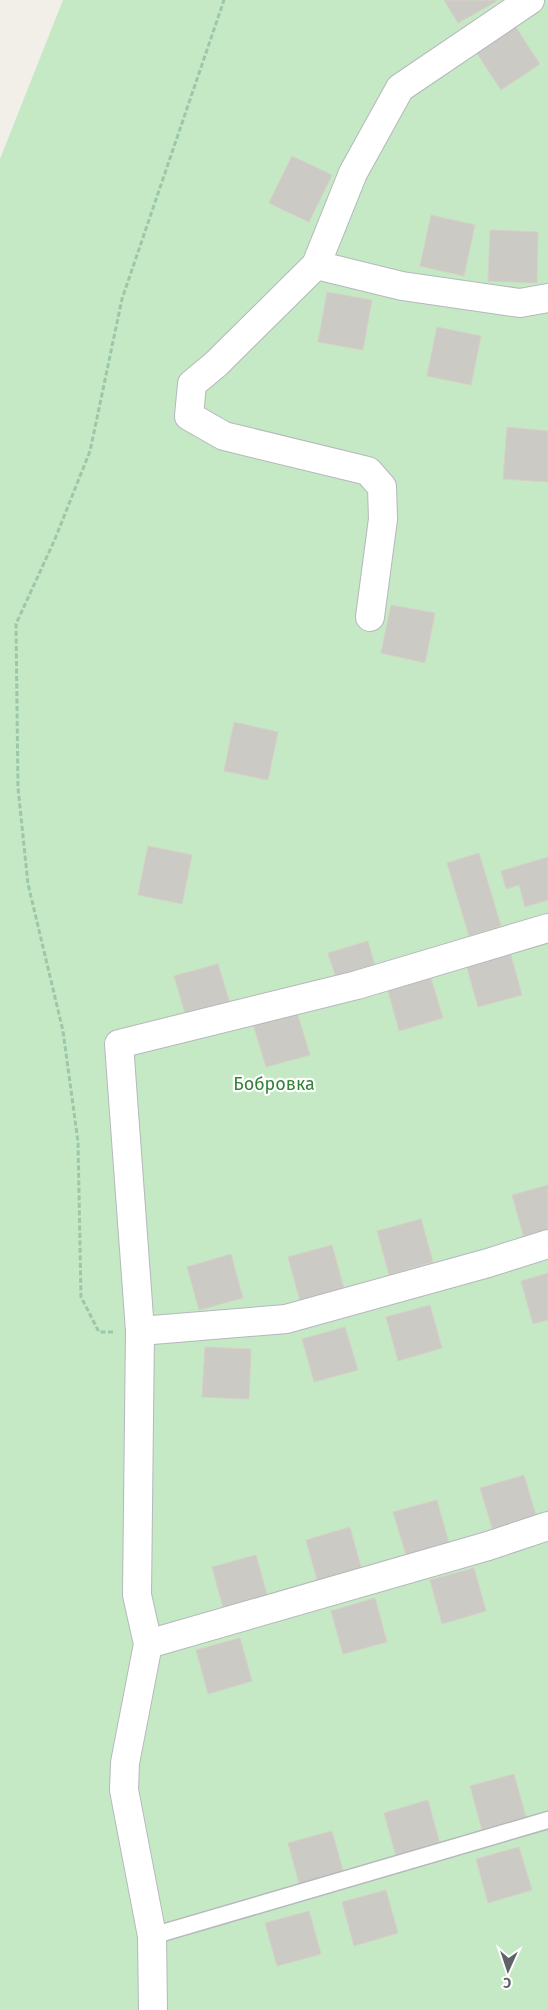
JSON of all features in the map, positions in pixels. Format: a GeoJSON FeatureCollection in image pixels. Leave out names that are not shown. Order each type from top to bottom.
{"type":"FeatureCollection","features":[{"type":"Feature","properties":{"kind":"street"},"geometry":{"type":"LineString","coordinates":[[370,617],[383,519],[382,486],[368,471],[224,436],[189,416],[192,384],[216,364],[316,265],[353,173],[400,88],[530,0]]}},
{"type":"Feature","properties":{"kind":"street"},"geometry":{"type":"LineString","coordinates":[[316,265],[402,286],[500,301],[520,303],[548,298]]}},
{"type":"Feature","properties":{"kind":"street"},"geometry":{"type":"LineString","coordinates":[[154,2010],[152,1936],[124,1790],[125,1763],[148,1644],[137,1595],[140,1331],[120,1044],[357,985],[548,928]]}},
{"type":"Feature","properties":{"kind":"street"},"geometry":{"type":"LineString","coordinates":[[140,1331],[286,1319],[488,1263],[548,1244]]}},
{"type":"Feature","properties":{"kind":"street"},"geometry":{"type":"LineString","coordinates":[[148,1644],[488,1546],[548,1526]]}},
{"type":"Feature","properties":{"kind":"lane"},"geometry":{"type":"LineString","coordinates":[[152,1936],[548,1820]]}},
{"type":"Feature","properties":{"kind":"path"},"geometry":{"type":"LineString","coordinates":[[140,1331],[99,1332],[81,1297],[78,1142],[63,1031],[28,884],[18,788],[16,624],[55,539],[90,451],[122,299],[224,0]]}},
{"type":"Feature","properties":{"kind":"green space","name":"Бобровка"},"geometry":{"type":"Polygon","coordinates":[[[63,0],[548,0],[548,2010],[0,2010],[0,159],[63,0]]]}},
{"type":"Feature","properties":{"kind":"building"},"geometry":{"type":"Polygon","coordinates":[[[444,0],[497,0],[497,1],[458,23],[444,0]]]}},
{"type":"Feature","properties":{"kind":"building"},"geometry":{"type":"Polygon","coordinates":[[[515,26],[540,64],[501,90],[476,52],[515,26]]]}},
{"type":"Feature","properties":{"kind":"building"},"geometry":{"type":"Polygon","coordinates":[[[292,156],[332,175],[309,222],[269,203],[292,156]]]}},
{"type":"Feature","properties":{"kind":"building"},"geometry":{"type":"Polygon","coordinates":[[[431,215],[475,225],[464,276],[420,266],[431,215]]]}},
{"type":"Feature","properties":{"kind":"building"},"geometry":{"type":"Polygon","coordinates":[[[490,230],[538,232],[537,283],[488,281],[490,230]]]}},
{"type":"Feature","properties":{"kind":"building"},"geometry":{"type":"Polygon","coordinates":[[[327,292],[372,300],[363,350],[318,342],[327,292]]]}},
{"type":"Feature","properties":{"kind":"building"},"geometry":{"type":"Polygon","coordinates":[[[437,327],[481,336],[471,385],[427,376],[437,327]]]}},
{"type":"Feature","properties":{"kind":"building"},"geometry":{"type":"Polygon","coordinates":[[[507,427],[548,431],[548,482],[503,479],[507,427]]]}},
{"type":"Feature","properties":{"kind":"building"},"geometry":{"type":"Polygon","coordinates":[[[391,605],[435,613],[425,663],[381,653],[391,605]]]}},
{"type":"Feature","properties":{"kind":"building"},"geometry":{"type":"Polygon","coordinates":[[[234,722],[278,732],[268,780],[224,771],[234,722]]]}},
{"type":"Feature","properties":{"kind":"building"},"geometry":{"type":"Polygon","coordinates":[[[148,846],[192,855],[182,904],[138,895],[148,846]]]}},
{"type":"Feature","properties":{"kind":"building"},"geometry":{"type":"Polygon","coordinates":[[[479,853],[501,926],[469,936],[447,863],[479,853]]]}},
{"type":"Feature","properties":{"kind":"building"},"geometry":{"type":"Polygon","coordinates":[[[548,857],[548,900],[525,907],[519,885],[506,889],[501,871],[548,857]]]}},
{"type":"Feature","properties":{"kind":"building"},"geometry":{"type":"Polygon","coordinates":[[[368,941],[377,973],[338,984],[328,953],[368,941]]]}},
{"type":"Feature","properties":{"kind":"building"},"geometry":{"type":"Polygon","coordinates":[[[510,952],[522,995],[478,1007],[466,964],[510,952]]]}},
{"type":"Feature","properties":{"kind":"building"},"geometry":{"type":"Polygon","coordinates":[[[218,964],[231,1007],[187,1020],[174,976],[218,964]]]}},
{"type":"Feature","properties":{"kind":"building"},"geometry":{"type":"Polygon","coordinates":[[[430,975],[443,1018],[399,1031],[387,987],[430,975]]]}},
{"type":"Feature","properties":{"kind":"building"},"geometry":{"type":"Polygon","coordinates":[[[297,1012],[310,1055],[266,1067],[253,1024],[297,1012]]]}},
{"type":"Feature","properties":{"kind":"building"},"geometry":{"type":"Polygon","coordinates":[[[548,1185],[548,1231],[524,1238],[512,1195],[548,1185]]]}},
{"type":"Feature","properties":{"kind":"building"},"geometry":{"type":"Polygon","coordinates":[[[421,1219],[433,1262],[389,1275],[377,1231],[421,1219]]]}},
{"type":"Feature","properties":{"kind":"building"},"geometry":{"type":"Polygon","coordinates":[[[332,1245],[344,1288],[300,1301],[288,1257],[332,1245]]]}},
{"type":"Feature","properties":{"kind":"building"},"geometry":{"type":"Polygon","coordinates":[[[231,1254],[243,1298],[199,1310],[187,1267],[231,1254]]]}},
{"type":"Feature","properties":{"kind":"building"},"geometry":{"type":"Polygon","coordinates":[[[548,1273],[548,1320],[533,1324],[521,1281],[548,1273]]]}},
{"type":"Feature","properties":{"kind":"building"},"geometry":{"type":"Polygon","coordinates":[[[430,1305],[442,1348],[398,1361],[386,1317],[430,1305]]]}},
{"type":"Feature","properties":{"kind":"building"},"geometry":{"type":"Polygon","coordinates":[[[345,1327],[358,1370],[314,1382],[302,1339],[345,1327]]]}},
{"type":"Feature","properties":{"kind":"building"},"geometry":{"type":"Polygon","coordinates":[[[205,1347],[251,1349],[249,1399],[202,1397],[205,1347]]]}},
{"type":"Feature","properties":{"kind":"building"},"geometry":{"type":"Polygon","coordinates":[[[524,1475],[537,1519],[493,1531],[480,1488],[524,1475]]]}},
{"type":"Feature","properties":{"kind":"building"},"geometry":{"type":"Polygon","coordinates":[[[437,1500],[449,1543],[406,1555],[393,1512],[437,1500]]]}},
{"type":"Feature","properties":{"kind":"building"},"geometry":{"type":"Polygon","coordinates":[[[350,1527],[362,1571],[318,1583],[306,1540],[350,1527]]]}},
{"type":"Feature","properties":{"kind":"building"},"geometry":{"type":"Polygon","coordinates":[[[256,1555],[268,1598],[224,1611],[212,1567],[256,1555]]]}},
{"type":"Feature","properties":{"kind":"building"},"geometry":{"type":"Polygon","coordinates":[[[474,1568],[486,1611],[442,1624],[430,1580],[474,1568]]]}},
{"type":"Feature","properties":{"kind":"building"},"geometry":{"type":"Polygon","coordinates":[[[375,1598],[387,1642],[343,1654],[331,1611],[375,1598]]]}},
{"type":"Feature","properties":{"kind":"building"},"geometry":{"type":"Polygon","coordinates":[[[240,1638],[252,1681],[208,1694],[196,1650],[240,1638]]]}},
{"type":"Feature","properties":{"kind":"building"},"geometry":{"type":"Polygon","coordinates":[[[514,1774],[526,1817],[482,1830],[470,1786],[514,1774]]]}},
{"type":"Feature","properties":{"kind":"building"},"geometry":{"type":"Polygon","coordinates":[[[428,1800],[440,1844],[396,1856],[384,1813],[428,1800]]]}},
{"type":"Feature","properties":{"kind":"building"},"geometry":{"type":"Polygon","coordinates":[[[332,1831],[344,1874],[300,1887],[288,1843],[332,1831]]]}},
{"type":"Feature","properties":{"kind":"building"},"geometry":{"type":"Polygon","coordinates":[[[519,1847],[532,1890],[488,1903],[476,1859],[519,1847]]]}},
{"type":"Feature","properties":{"kind":"building"},"geometry":{"type":"Polygon","coordinates":[[[386,1890],[398,1933],[354,1946],[342,1902],[386,1890]]]}},
{"type":"Feature","properties":{"kind":"building"},"geometry":{"type":"Polygon","coordinates":[[[309,1911],[321,1954],[277,1966],[265,1923],[309,1911]]]}}]}
